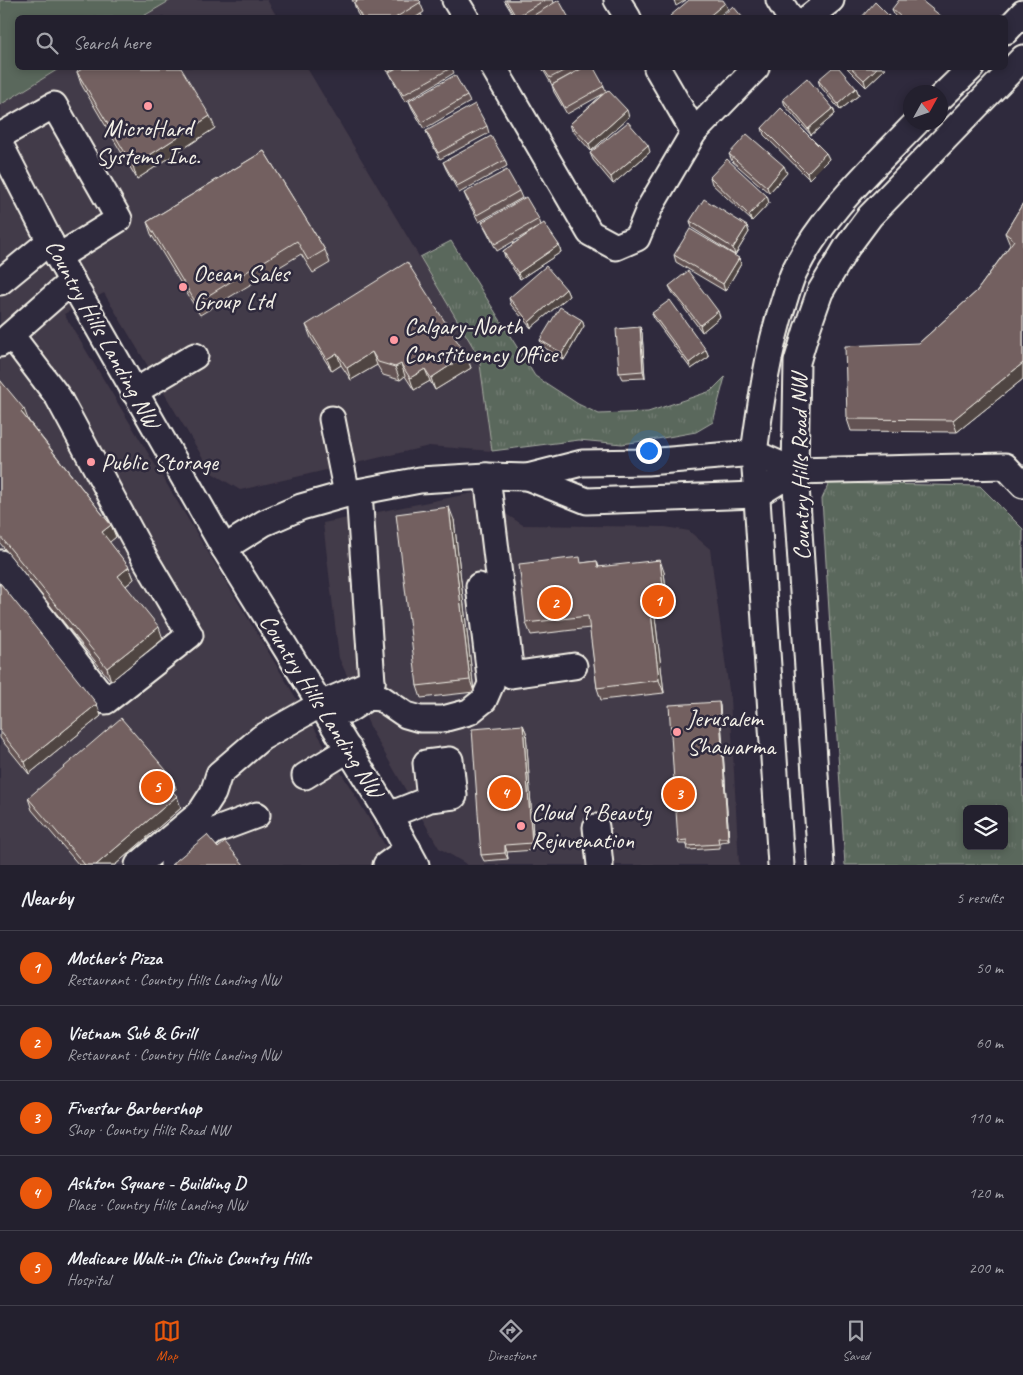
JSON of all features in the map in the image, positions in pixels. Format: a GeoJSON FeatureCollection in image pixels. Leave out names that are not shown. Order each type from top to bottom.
{"type":"FeatureCollection","features":[{"type":"Feature","properties":{"kind":"street"},"geometry":{"type":"LineString","coordinates":[[456,0],[464,15]]}},
{"type":"Feature","properties":{"kind":"street"},"geometry":{"type":"LineString","coordinates":[[617,0],[626,15]]}},
{"type":"Feature","properties":{"kind":"street"},"geometry":{"type":"LineString","coordinates":[[779,0],[788,15]]}},
{"type":"Feature","properties":{"kind":"street"},"geometry":{"type":"LineString","coordinates":[[812,15],[830,0]]}},
{"type":"Feature","properties":{"kind":"street"},"geometry":{"type":"LineString","coordinates":[[1008,30],[1023,14]]}},
{"type":"Feature","properties":{"kind":"street","name":"Country Hills Road NW"},"geometry":{"type":"LineString","coordinates":[[821,865],[795,471],[797,362],[820,292],[847,247],[870,216],[1023,58]]}},
{"type":"Feature","properties":{"kind":"street"},"geometry":{"type":"LineString","coordinates":[[495,70],[590,233],[616,247],[637,238],[650,207],[694,132],[754,70]]}},
{"type":"Feature","properties":{"kind":"street"},"geometry":{"type":"LineString","coordinates":[[658,70],[694,132]]}},
{"type":"Feature","properties":{"kind":"street"},"geometry":{"type":"LineString","coordinates":[[948,90],[968,70]]}},
{"type":"Feature","properties":{"kind":"street"},"geometry":{"type":"LineString","coordinates":[[0,136],[54,105],[119,218],[54,249],[0,282]]}},
{"type":"Feature","properties":{"kind":"street","name":"Country Hills Road NW"},"geometry":{"type":"LineString","coordinates":[[774,864],[754,453],[763,385],[775,328],[794,272],[821,227],[848,193],[909,130]]}},
{"type":"Feature","properties":{"kind":"street","name":"Country Hills Landing NW"},"geometry":{"type":"LineString","coordinates":[[0,144],[54,249],[224,548],[349,749],[412,857]]}},
{"type":"Feature","properties":{"kind":"street"},"geometry":{"type":"LineString","coordinates":[[848,193],[870,216]]}},
{"type":"Feature","properties":{"kind":"street"},"geometry":{"type":"LineString","coordinates":[[0,564],[106,701],[190,635],[130,532],[58,397],[6,340],[72,281]]}},
{"type":"Feature","properties":{"kind":"street"},"geometry":{"type":"LineString","coordinates":[[134,392],[195,356]]}},
{"type":"Feature","properties":{"kind":"street"},"geometry":{"type":"LineString","coordinates":[[332,419],[353,493],[370,689],[406,715],[420,720],[443,719],[469,712],[484,700],[491,684],[478,586]]}},
{"type":"Feature","properties":{"kind":"street"},"geometry":{"type":"LineString","coordinates":[[224,548],[264,523],[301,507],[353,493],[420,480],[487,476],[527,477],[582,464],[647,462],[754,453],[795,471],[1005,466],[1023,485]]}},
{"type":"Feature","properties":{"kind":"street"},"geometry":{"type":"LineString","coordinates":[[527,477],[587,501],[756,495],[795,471]]}},
{"type":"Feature","properties":{"kind":"street"},"geometry":{"type":"LineString","coordinates":[[487,476],[511,675],[574,666]]}},
{"type":"Feature","properties":{"kind":"street"},"geometry":{"type":"LineString","coordinates":[[173,865],[207,822],[219,774],[261,738],[326,712],[370,689]]}},
{"type":"Feature","properties":{"kind":"street"},"geometry":{"type":"LineString","coordinates":[[305,776],[349,749]]}},
{"type":"Feature","properties":{"kind":"street"},"geometry":{"type":"LineString","coordinates":[[389,815],[430,799]]}},
{"type":"Feature","properties":{"kind":"street"},"geometry":{"type":"LineString","coordinates":[[127,864],[207,822],[257,815]]}},
{"type":"Feature","properties":{"kind":"street"},"geometry":{"type":"LineString","coordinates":[[596,827],[600,865]]}},
{"type":"Feature","properties":{"kind":"street"},"geometry":{"type":"LineString","coordinates":[[386,865],[412,857]]}},
{"type":"Feature","properties":{"kind":"shaded area"},"geometry":{"type":"Polygon","coordinates":[[[171,0],[267,0],[276,15],[146,15],[171,0]]]}},
{"type":"Feature","properties":{"kind":"shaded area"},"geometry":{"type":"Polygon","coordinates":[[[57,70],[308,70],[479,357],[492,451],[429,446],[240,490],[212,473],[104,293],[64,314],[397,865],[0,865],[0,105],[57,70]]]}},
{"type":"Feature","properties":{"kind":"shaded area"},"geometry":{"type":"Polygon","coordinates":[[[473,493],[523,525],[665,527],[689,531],[710,549],[730,698],[739,865],[468,865],[439,848],[373,733],[339,658],[323,523],[473,493]]]}},
{"type":"Feature","properties":{"kind":"green space"},"geometry":{"type":"Polygon","coordinates":[[[0,0],[171,0],[145,15],[15,15],[15,70],[57,70],[0,105],[0,0]]]}},
{"type":"Feature","properties":{"kind":"green space"},"geometry":{"type":"Polygon","coordinates":[[[451,241],[535,376],[578,404],[599,414],[648,412],[711,391],[725,377],[713,422],[696,432],[622,444],[579,440],[492,451],[479,357],[420,257],[451,241]]]}},
{"type":"Feature","properties":{"kind":"green space"},"geometry":{"type":"Polygon","coordinates":[[[829,483],[980,486],[1023,529],[1023,865],[845,865],[822,499],[829,483]]]}},
{"type":"Feature","properties":{"kind":"building"},"geometry":{"type":"Polygon","coordinates":[[[359,0],[419,0],[421,2],[400,15],[360,15],[354,3],[359,0]]]}},
{"type":"Feature","properties":{"kind":"building"},"geometry":{"type":"Polygon","coordinates":[[[506,0],[545,0],[519,15],[515,15],[506,0]]]}},
{"type":"Feature","properties":{"kind":"building"},"geometry":{"type":"Polygon","coordinates":[[[559,0],[567,15],[534,15],[559,0]]]}},
{"type":"Feature","properties":{"kind":"building"},"geometry":{"type":"Polygon","coordinates":[[[689,0],[723,0],[725,3],[711,15],[671,15],[689,0]]]}},
{"type":"Feature","properties":{"kind":"building"},"geometry":{"type":"Polygon","coordinates":[[[899,0],[921,0],[940,15],[899,15],[892,9],[899,0]]]}},
{"type":"Feature","properties":{"kind":"building"},"geometry":{"type":"Polygon","coordinates":[[[875,2],[888,15],[864,15],[875,2]]]}},
{"type":"Feature","properties":{"kind":"building"},"geometry":{"type":"Polygon","coordinates":[[[733,6],[740,15],[723,15],[733,6]]]}},
{"type":"Feature","properties":{"kind":"building","name":"MicroHard Systems Inc."},"geometry":{"type":"Polygon","coordinates":[[[80,70],[182,70],[210,116],[133,166],[77,72],[80,70]]]}},
{"type":"Feature","properties":{"kind":"building"},"geometry":{"type":"Polygon","coordinates":[[[393,70],[447,70],[403,95],[389,72],[393,70]]]}},
{"type":"Feature","properties":{"kind":"building"},"geometry":{"type":"Polygon","coordinates":[[[544,70],[565,70],[550,78],[544,70]]]}},
{"type":"Feature","properties":{"kind":"building"},"geometry":{"type":"Polygon","coordinates":[[[579,70],[595,70],[604,86],[565,108],[552,85],[579,70]]]}},
{"type":"Feature","properties":{"kind":"building"},"geometry":{"type":"Polygon","coordinates":[[[830,70],[841,70],[856,88],[838,104],[818,80],[830,70]]]}},
{"type":"Feature","properties":{"kind":"building"},"geometry":{"type":"Polygon","coordinates":[[[853,70],[875,70],[864,80],[853,70]]]}},
{"type":"Feature","properties":{"kind":"building"},"geometry":{"type":"Polygon","coordinates":[[[455,75],[467,96],[422,122],[409,101],[455,75]]]}},
{"type":"Feature","properties":{"kind":"building"},"geometry":{"type":"Polygon","coordinates":[[[807,78],[833,108],[808,129],[783,99],[807,78]]]}},
{"type":"Feature","properties":{"kind":"building"},"geometry":{"type":"Polygon","coordinates":[[[608,90],[627,110],[589,144],[570,124],[608,90]]]}},
{"type":"Feature","properties":{"kind":"building"},"geometry":{"type":"Polygon","coordinates":[[[475,104],[487,126],[438,153],[426,131],[475,104]]]}},
{"type":"Feature","properties":{"kind":"building"},"geometry":{"type":"Polygon","coordinates":[[[781,108],[826,153],[807,173],[762,128],[781,108]]]}},
{"type":"Feature","properties":{"kind":"building"},"geometry":{"type":"Polygon","coordinates":[[[628,122],[648,145],[611,177],[590,153],[628,122]]]}},
{"type":"Feature","properties":{"kind":"building"},"geometry":{"type":"Polygon","coordinates":[[[747,134],[784,166],[767,187],[729,154],[747,134]]]}},
{"type":"Feature","properties":{"kind":"building"},"geometry":{"type":"Polygon","coordinates":[[[491,136],[505,160],[457,186],[443,162],[491,136]]]}},
{"type":"Feature","properties":{"kind":"building"},"geometry":{"type":"Polygon","coordinates":[[[264,151],[325,250],[308,260],[297,241],[196,303],[147,222],[264,151]]]}},
{"type":"Feature","properties":{"kind":"building"},"geometry":{"type":"Polygon","coordinates":[[[727,159],[767,196],[749,215],[710,177],[727,159]]]}},
{"type":"Feature","properties":{"kind":"building"},"geometry":{"type":"Polygon","coordinates":[[[507,170],[519,191],[477,215],[464,193],[507,170]]]}},
{"type":"Feature","properties":{"kind":"building"},"geometry":{"type":"Polygon","coordinates":[[[526,197],[539,219],[495,244],[482,222],[526,197]]]}},
{"type":"Feature","properties":{"kind":"building"},"geometry":{"type":"Polygon","coordinates":[[[704,199],[747,226],[733,248],[690,221],[704,199]]]}},
{"type":"Feature","properties":{"kind":"building"},"geometry":{"type":"Polygon","coordinates":[[[1023,203],[1023,363],[953,420],[847,419],[845,346],[919,343],[976,292],[1014,240],[1005,233],[1023,203]]]}},
{"type":"Feature","properties":{"kind":"building"},"geometry":{"type":"Polygon","coordinates":[[[544,223],[559,245],[518,273],[503,251],[544,223]]]}},
{"type":"Feature","properties":{"kind":"building"},"geometry":{"type":"Polygon","coordinates":[[[690,229],[739,258],[723,284],[674,255],[690,229]]]}},
{"type":"Feature","properties":{"kind":"building"},"geometry":{"type":"Polygon","coordinates":[[[407,262],[466,355],[431,378],[425,369],[410,378],[401,364],[395,367],[378,362],[372,352],[347,368],[337,353],[327,359],[306,325],[407,262]]]}},
{"type":"Feature","properties":{"kind":"building"},"geometry":{"type":"Polygon","coordinates":[[[546,266],[566,289],[529,322],[509,298],[546,266]]]}},
{"type":"Feature","properties":{"kind":"building"},"geometry":{"type":"Polygon","coordinates":[[[688,271],[718,311],[700,325],[669,286],[688,271]]]}},
{"type":"Feature","properties":{"kind":"building"},"geometry":{"type":"Polygon","coordinates":[[[670,300],[706,350],[689,363],[652,313],[670,300]]]}},
{"type":"Feature","properties":{"kind":"building"},"geometry":{"type":"Polygon","coordinates":[[[560,307],[582,320],[562,353],[540,340],[560,307]]]}},
{"type":"Feature","properties":{"kind":"building"},"geometry":{"type":"Polygon","coordinates":[[[640,327],[643,371],[619,373],[616,329],[640,327]]]}},
{"type":"Feature","properties":{"kind":"building"},"geometry":{"type":"Polygon","coordinates":[[[0,380],[24,409],[21,412],[111,525],[102,532],[129,567],[118,576],[159,627],[107,668],[0,536],[0,380]]]}},
{"type":"Feature","properties":{"kind":"building"},"geometry":{"type":"Polygon","coordinates":[[[449,507],[470,680],[417,686],[396,514],[449,507]]]}},
{"type":"Feature","properties":{"kind":"building"},"geometry":{"type":"Polygon","coordinates":[[[580,557],[581,563],[597,561],[598,567],[660,560],[663,586],[648,588],[659,680],[597,688],[588,616],[526,623],[519,564],[580,557]]]}},
{"type":"Feature","properties":{"kind":"building"},"geometry":{"type":"Polygon","coordinates":[[[0,583],[97,704],[25,762],[0,731],[0,583]]]}},
{"type":"Feature","properties":{"kind":"building"},"geometry":{"type":"Polygon","coordinates":[[[719,702],[728,838],[718,838],[719,844],[687,846],[687,840],[678,841],[669,705],[719,702]]]}},
{"type":"Feature","properties":{"kind":"building"},"geometry":{"type":"Polygon","coordinates":[[[121,718],[172,777],[165,783],[177,796],[96,865],[85,865],[28,798],[121,718]]]}},
{"type":"Feature","properties":{"kind":"building"},"geometry":{"type":"Polygon","coordinates":[[[523,725],[532,843],[505,845],[505,853],[481,855],[472,729],[523,725]]]}},
{"type":"Feature","properties":{"kind":"building"},"geometry":{"type":"Polygon","coordinates":[[[207,835],[218,848],[225,842],[244,865],[171,865],[207,835]]]}},
{"type":"Feature","properties":{"kind":"place","name":"MicroHard Systems Inc."},"geometry":{"type":"Point","coordinates":[148,106]}},
{"type":"Feature","properties":{"kind":"place","name":"Ocean Sales Group Ltd"},"geometry":{"type":"Point","coordinates":[183,287]}},
{"type":"Feature","properties":{"kind":"place","name":"Calgary-North Constituency Office"},"geometry":{"type":"Point","coordinates":[394,340]}},
{"type":"Feature","properties":{"kind":"place","name":"Public Storage"},"geometry":{"type":"Point","coordinates":[91,462]}},
{"type":"Feature","properties":{"kind":"place","name":"Mother's Pizza"},"geometry":{"type":"Point","coordinates":[658,601]}},
{"type":"Feature","properties":{"kind":"place","name":"Vietnam Sub & Grill"},"geometry":{"type":"Point","coordinates":[555,603]}},
{"type":"Feature","properties":{"kind":"place","name":"Jerusalem Shawarma"},"geometry":{"type":"Point","coordinates":[677,732]}},
{"type":"Feature","properties":{"kind":"place","name":"Medicare Walk-in Clinic Country Hills"},"geometry":{"type":"Point","coordinates":[157,787]}},
{"type":"Feature","properties":{"kind":"place","name":"Ashton Square - Building D"},"geometry":{"type":"Point","coordinates":[505,793]}},
{"type":"Feature","properties":{"kind":"place","name":"Fivestar Barbershop"},"geometry":{"type":"Point","coordinates":[679,794]}},
{"type":"Feature","properties":{"kind":"place","name":"Cloud 9 Beauty Rejuvenation"},"geometry":{"type":"Point","coordinates":[521,826]}}]}
